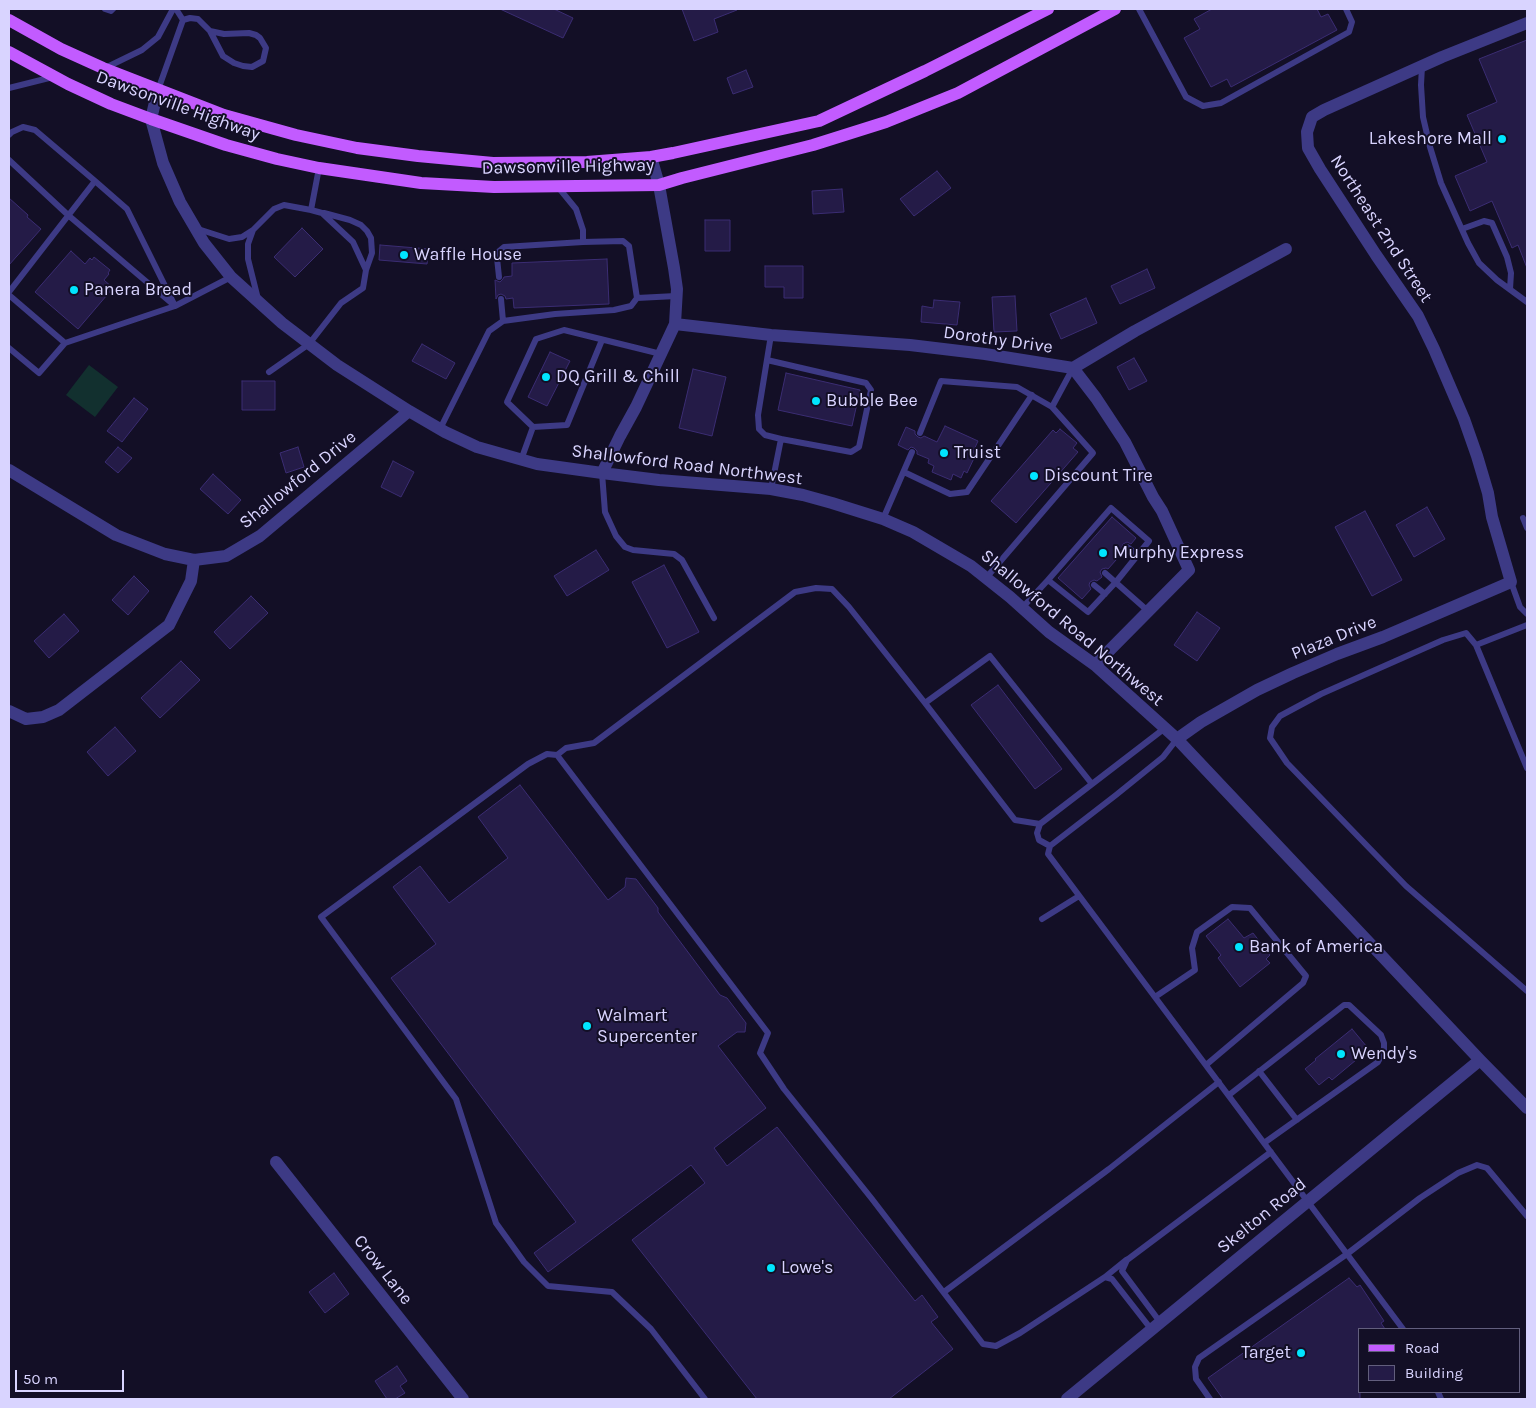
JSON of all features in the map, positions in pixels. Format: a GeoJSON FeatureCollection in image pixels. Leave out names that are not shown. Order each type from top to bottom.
{"type":"FeatureCollection","features":[{"type":"Feature","properties":{"kind":"main road","name":"Dawsonville Highway"},"geometry":{"type":"LineString","coordinates":[[9,20],[61,49],[158,90],[224,115],[296,134],[357,148],[418,156],[492,163],[587,162],[651,157],[819,121],[925,71],[1048,9]]}},
{"type":"Feature","properties":{"kind":"main road","name":"Dawsonville Highway"},"geometry":{"type":"LineString","coordinates":[[9,52],[111,104],[226,145],[277,160],[421,184],[494,187],[659,185],[813,145],[886,122],[958,93],[1115,9]]}},
{"type":"Feature","properties":{"kind":"street","name":"Northeast 2nd Street"},"geometry":{"type":"LineString","coordinates":[[1511,582],[1477,456],[1434,349],[1418,316],[1320,169],[1308,148],[1307,132],[1312,116],[1422,65],[1527,22]]}},
{"type":"Feature","properties":{"kind":"street"},"geometry":{"type":"LineString","coordinates":[[151,119],[158,90]]}},
{"type":"Feature","properties":{"kind":"street","name":"Shallowford Road Northwest"},"geometry":{"type":"LineString","coordinates":[[151,119],[163,163],[180,202],[204,243],[231,277],[282,323],[336,365],[440,429],[477,447],[537,464],[602,474],[771,489],[832,503],[883,519],[912,532],[971,566],[1049,632],[1096,665],[1177,739],[1527,1108]]}},
{"type":"Feature","properties":{"kind":"street"},"geometry":{"type":"LineString","coordinates":[[602,474],[636,408],[675,324],[677,289],[674,268],[659,185],[651,157]]}},
{"type":"Feature","properties":{"kind":"street","name":"Dorothy Drive"},"geometry":{"type":"LineString","coordinates":[[675,324],[771,335],[910,345],[986,354],[1073,368],[1135,331],[1286,249]]}},
{"type":"Feature","properties":{"kind":"street"},"geometry":{"type":"LineString","coordinates":[[1073,368],[1096,398],[1143,475],[1166,518],[1189,570],[1096,665]]}},
{"type":"Feature","properties":{"kind":"street","name":"Shallowford Drive"},"geometry":{"type":"LineString","coordinates":[[9,470],[116,535],[165,554],[194,560],[226,556],[260,536],[409,411]]}},
{"type":"Feature","properties":{"kind":"street"},"geometry":{"type":"LineString","coordinates":[[9,711],[26,719],[44,717],[59,710],[169,625],[191,581],[194,560]]}},
{"type":"Feature","properties":{"kind":"street","name":"Plaza Drive"},"geometry":{"type":"LineString","coordinates":[[1177,739],[1201,722],[1293,672],[1383,638],[1511,582]]}},
{"type":"Feature","properties":{"kind":"street","name":"Skelton Road"},"geometry":{"type":"LineString","coordinates":[[1067,1399],[1480,1060]]}},
{"type":"Feature","properties":{"kind":"street","name":"Crow Lane"},"geometry":{"type":"LineString","coordinates":[[276,1162],[463,1399]]}},
{"type":"Feature","properties":{"kind":"lane"},"geometry":{"type":"LineString","coordinates":[[106,9],[111,11],[113,9]]}},
{"type":"Feature","properties":{"kind":"lane"},"geometry":{"type":"LineString","coordinates":[[103,68],[142,50],[158,37],[175,9],[182,20]]}},
{"type":"Feature","properties":{"kind":"lane"},"geometry":{"type":"LineString","coordinates":[[1139,9],[1186,97],[1203,106],[1221,103],[1349,32],[1352,22],[1346,9]]}},
{"type":"Feature","properties":{"kind":"lane"},"geometry":{"type":"LineString","coordinates":[[182,20],[198,19],[210,31],[223,56],[234,63],[252,67],[263,61],[266,48],[256,35],[250,33],[224,34],[210,31]]}},
{"type":"Feature","properties":{"kind":"lane"},"geometry":{"type":"LineString","coordinates":[[158,90],[182,20]]}},
{"type":"Feature","properties":{"kind":"lane"},"geometry":{"type":"LineString","coordinates":[[1422,65],[1423,116],[1430,148],[1441,183],[1479,264],[1527,302]]}},
{"type":"Feature","properties":{"kind":"lane"},"geometry":{"type":"LineString","coordinates":[[9,88],[55,77]]}},
{"type":"Feature","properties":{"kind":"lane"},"geometry":{"type":"LineString","coordinates":[[9,135],[23,127],[35,130],[127,209],[175,306]]}},
{"type":"Feature","properties":{"kind":"lane"},"geometry":{"type":"LineString","coordinates":[[9,160],[68,215],[175,306]]}},
{"type":"Feature","properties":{"kind":"lane"},"geometry":{"type":"LineString","coordinates":[[311,210],[319,168]]}},
{"type":"Feature","properties":{"kind":"lane"},"geometry":{"type":"LineString","coordinates":[[65,343],[9,294],[95,181]]}},
{"type":"Feature","properties":{"kind":"lane"},"geometry":{"type":"LineString","coordinates":[[558,186],[576,209],[583,230],[583,242]]}},
{"type":"Feature","properties":{"kind":"lane"},"geometry":{"type":"LineString","coordinates":[[196,228],[229,239],[242,237],[254,230],[274,209],[284,205],[322,212],[350,220],[362,225],[371,238],[372,253],[366,270],[363,288],[341,303],[309,344],[269,372]]}},
{"type":"Feature","properties":{"kind":"lane"},"geometry":{"type":"LineString","coordinates":[[322,212],[353,242],[366,270]]}},
{"type":"Feature","properties":{"kind":"lane"},"geometry":{"type":"LineString","coordinates":[[1462,229],[1484,221],[1492,223],[1507,257],[1511,273],[1510,289]]}},
{"type":"Feature","properties":{"kind":"lane"},"geometry":{"type":"LineString","coordinates":[[254,230],[248,244],[248,259],[259,302]]}},
{"type":"Feature","properties":{"kind":"lane"},"geometry":{"type":"LineString","coordinates":[[440,429],[488,331],[503,321],[554,314],[614,310],[631,306],[637,298],[629,246],[623,241],[504,247],[498,252],[496,258],[499,277]]}},
{"type":"Feature","properties":{"kind":"lane"},"geometry":{"type":"LineString","coordinates":[[9,348],[39,373],[65,343],[175,306],[231,277]]}},
{"type":"Feature","properties":{"kind":"lane"},"geometry":{"type":"LineString","coordinates":[[637,298],[676,296]]}},
{"type":"Feature","properties":{"kind":"lane"},"geometry":{"type":"LineString","coordinates":[[501,299],[503,321]]}},
{"type":"Feature","properties":{"kind":"lane"},"geometry":{"type":"LineString","coordinates":[[602,340],[567,426],[533,427],[507,402],[536,339],[564,330],[661,354]]}},
{"type":"Feature","properties":{"kind":"lane"},"geometry":{"type":"LineString","coordinates":[[767,360],[866,383],[870,390],[859,447],[851,452],[765,435],[759,429],[758,415],[771,335]]}},
{"type":"Feature","properties":{"kind":"lane"},"geometry":{"type":"LineString","coordinates":[[1052,407],[1073,368]]}},
{"type":"Feature","properties":{"kind":"lane"},"geometry":{"type":"LineString","coordinates":[[920,433],[941,381],[1017,387],[1052,407],[1094,453],[986,578]]}},
{"type":"Feature","properties":{"kind":"lane"},"geometry":{"type":"LineString","coordinates":[[904,472],[950,494],[967,492],[1032,396]]}},
{"type":"Feature","properties":{"kind":"lane"},"geometry":{"type":"LineString","coordinates":[[521,460],[533,427]]}},
{"type":"Feature","properties":{"kind":"lane"},"geometry":{"type":"LineString","coordinates":[[771,489],[781,439]]}},
{"type":"Feature","properties":{"kind":"lane"},"geometry":{"type":"LineString","coordinates":[[883,519],[912,452]]}},
{"type":"Feature","properties":{"kind":"lane"},"geometry":{"type":"LineString","coordinates":[[602,474],[604,512],[616,536],[625,547],[633,550],[674,554],[682,560],[714,618]]}},
{"type":"Feature","properties":{"kind":"lane"},"geometry":{"type":"LineString","coordinates":[[1022,608],[1048,580],[1079,550],[1100,525],[1111,508],[1150,541],[1088,612],[1048,580]]}},
{"type":"Feature","properties":{"kind":"lane"},"geometry":{"type":"LineString","coordinates":[[1523,518],[1527,528]]}},
{"type":"Feature","properties":{"kind":"lane"},"geometry":{"type":"LineString","coordinates":[[1127,547],[1138,555]]}},
{"type":"Feature","properties":{"kind":"lane"},"geometry":{"type":"LineString","coordinates":[[1105,573],[1148,611]]}},
{"type":"Feature","properties":{"kind":"lane"},"geometry":{"type":"LineString","coordinates":[[1511,582],[1520,607],[1527,614]]}},
{"type":"Feature","properties":{"kind":"lane"},"geometry":{"type":"LineString","coordinates":[[1094,585],[1105,594]]}},
{"type":"Feature","properties":{"kind":"lane"},"geometry":{"type":"LineString","coordinates":[[705,1399],[651,1329],[612,1292],[548,1286],[524,1262],[496,1223],[456,1099],[321,917],[528,764],[546,754],[558,755],[566,748],[594,743],[795,592],[816,588],[832,589],[849,607],[925,702],[1015,820],[1040,824]]}},
{"type":"Feature","properties":{"kind":"lane"},"geometry":{"type":"LineString","coordinates":[[1476,645],[1527,624]]}},
{"type":"Feature","properties":{"kind":"lane"},"geometry":{"type":"LineString","coordinates":[[1527,768],[1476,645],[1466,633],[1442,640],[1321,694],[1280,716],[1272,726],[1270,738],[1287,762],[1406,886],[1527,991]]}},
{"type":"Feature","properties":{"kind":"lane"},"geometry":{"type":"LineString","coordinates":[[925,702],[990,656],[1092,784]]}},
{"type":"Feature","properties":{"kind":"lane"},"geometry":{"type":"LineString","coordinates":[[1050,846],[1040,840],[1037,833],[1040,824],[1165,728]]}},
{"type":"Feature","properties":{"kind":"lane"},"geometry":{"type":"LineString","coordinates":[[1177,739],[1163,756],[1050,846],[1048,854],[1402,1328]]}},
{"type":"Feature","properties":{"kind":"lane"},"geometry":{"type":"LineString","coordinates":[[558,755],[768,1033],[760,1053],[784,1089],[856,1178],[984,1344],[996,1346],[1020,1333],[1105,1276],[1271,1152]]}},
{"type":"Feature","properties":{"kind":"lane"},"geometry":{"type":"LineString","coordinates":[[1042,919],[1079,896]]}},
{"type":"Feature","properties":{"kind":"lane"},"geometry":{"type":"LineString","coordinates":[[1155,997],[1195,970],[1192,948],[1197,932],[1232,907],[1250,908],[1306,976],[1303,983],[1206,1064]]}},
{"type":"Feature","properties":{"kind":"lane"},"geometry":{"type":"LineString","coordinates":[[1229,1095],[1344,1004],[1348,1005],[1381,1035],[1384,1050],[1378,1062],[1264,1143]]}},
{"type":"Feature","properties":{"kind":"lane"},"geometry":{"type":"LineString","coordinates":[[1259,1071],[1297,1120]]}},
{"type":"Feature","properties":{"kind":"lane"},"geometry":{"type":"LineString","coordinates":[[944,1292],[1109,1170],[1219,1082]]}},
{"type":"Feature","properties":{"kind":"lane"},"geometry":{"type":"LineString","coordinates":[[1210,1399],[1196,1378],[1195,1367],[1199,1358],[1347,1254],[1420,1198],[1458,1173],[1477,1165],[1487,1168],[1527,1216]]}},
{"type":"Feature","properties":{"kind":"lane"},"geometry":{"type":"LineString","coordinates":[[1127,1260],[1122,1270],[1156,1325]]}},
{"type":"Feature","properties":{"kind":"lane"},"geometry":{"type":"LineString","coordinates":[[1105,1276],[1112,1279],[1156,1325]]}},
{"type":"Feature","properties":{"kind":"green space"},"geometry":{"type":"Polygon","coordinates":[[[89,365],[118,387],[95,417],[66,395],[89,365]]]}},
{"type":"Feature","properties":{"kind":"building"},"geometry":{"type":"Polygon","coordinates":[[[500,9],[554,9],[573,18],[563,38],[500,9]]]}},
{"type":"Feature","properties":{"kind":"building"},"geometry":{"type":"Polygon","coordinates":[[[682,9],[737,10],[714,19],[718,32],[694,41],[682,9]]]}},
{"type":"Feature","properties":{"kind":"building"},"geometry":{"type":"Polygon","coordinates":[[[1212,9],[1317,9],[1321,17],[1328,14],[1337,30],[1231,87],[1227,79],[1211,87],[1184,38],[1200,29],[1194,19],[1212,9]]]}},
{"type":"Feature","properties":{"kind":"building","name":"Lakeshore Mall"},"geometry":{"type":"Polygon","coordinates":[[[1527,40],[1527,268],[1518,245],[1512,248],[1492,201],[1470,211],[1455,176],[1487,162],[1467,115],[1497,102],[1479,59],[1527,40]]]}},
{"type":"Feature","properties":{"kind":"building"},"geometry":{"type":"Polygon","coordinates":[[[746,70],[753,87],[733,94],[727,78],[746,70]]]}},
{"type":"Feature","properties":{"kind":"building"},"geometry":{"type":"Polygon","coordinates":[[[937,171],[951,188],[914,216],[900,199],[937,171]]]}},
{"type":"Feature","properties":{"kind":"building"},"geometry":{"type":"Polygon","coordinates":[[[842,189],[844,212],[813,214],[812,191],[842,189]]]}},
{"type":"Feature","properties":{"kind":"building"},"geometry":{"type":"Polygon","coordinates":[[[9,198],[41,229],[9,265],[9,198]]]}},
{"type":"Feature","properties":{"kind":"building"},"geometry":{"type":"Polygon","coordinates":[[[705,220],[730,220],[730,251],[705,251],[705,220]]]}},
{"type":"Feature","properties":{"kind":"building"},"geometry":{"type":"Polygon","coordinates":[[[302,228],[323,249],[295,277],[274,257],[302,228]]]}},
{"type":"Feature","properties":{"kind":"building","name":"Waffle House"},"geometry":{"type":"Polygon","coordinates":[[[380,245],[429,249],[427,264],[379,260],[380,245]]]}},
{"type":"Feature","properties":{"kind":"building","name":"Panera Bread"},"geometry":{"type":"Polygon","coordinates":[[[71,251],[85,264],[90,258],[92,260],[94,257],[110,270],[104,280],[113,288],[78,329],[35,292],[71,251]]]}},
{"type":"Feature","properties":{"kind":"building"},"geometry":{"type":"Polygon","coordinates":[[[607,259],[609,304],[514,308],[513,298],[506,299],[501,294],[496,299],[495,280],[500,282],[504,277],[512,276],[512,263],[607,259]]]}},
{"type":"Feature","properties":{"kind":"building"},"geometry":{"type":"Polygon","coordinates":[[[765,266],[803,266],[803,298],[784,298],[784,287],[765,287],[765,266]]]}},
{"type":"Feature","properties":{"kind":"building"},"geometry":{"type":"Polygon","coordinates":[[[1147,269],[1155,288],[1120,304],[1111,286],[1147,269]]]}},
{"type":"Feature","properties":{"kind":"building"},"geometry":{"type":"Polygon","coordinates":[[[1015,296],[1017,331],[994,332],[992,297],[1015,296]]]}},
{"type":"Feature","properties":{"kind":"building"},"geometry":{"type":"Polygon","coordinates":[[[1086,298],[1097,323],[1061,339],[1050,314],[1086,298]]]}},
{"type":"Feature","properties":{"kind":"building"},"geometry":{"type":"Polygon","coordinates":[[[934,300],[960,302],[957,325],[921,322],[922,306],[933,308],[934,300]]]}},
{"type":"Feature","properties":{"kind":"building"},"geometry":{"type":"Polygon","coordinates":[[[422,344],[455,363],[446,379],[412,361],[422,344]]]}},
{"type":"Feature","properties":{"kind":"building","name":"DQ Grill & Chill"},"geometry":{"type":"Polygon","coordinates":[[[550,352],[570,361],[547,406],[528,397],[550,352]]]}},
{"type":"Feature","properties":{"kind":"building"},"geometry":{"type":"Polygon","coordinates":[[[1134,358],[1147,381],[1129,390],[1117,367],[1134,358]]]}},
{"type":"Feature","properties":{"kind":"building"},"geometry":{"type":"Polygon","coordinates":[[[693,369],[726,377],[712,436],[679,428],[693,369]]]}},
{"type":"Feature","properties":{"kind":"building"},"geometry":{"type":"Polygon","coordinates":[[[786,373],[860,390],[852,426],[778,410],[786,373]]]}},
{"type":"Feature","properties":{"kind":"building"},"geometry":{"type":"Polygon","coordinates":[[[242,381],[275,381],[275,410],[242,410],[242,381]]]}},
{"type":"Feature","properties":{"kind":"building"},"geometry":{"type":"Polygon","coordinates":[[[134,398],[148,409],[122,442],[107,431],[134,398]]]}},
{"type":"Feature","properties":{"kind":"building","name":"Truist"},"geometry":{"type":"Polygon","coordinates":[[[945,426],[978,441],[973,452],[976,454],[967,473],[964,471],[961,478],[953,474],[951,480],[932,472],[934,466],[928,463],[929,459],[917,454],[914,448],[911,447],[908,450],[898,445],[906,427],[915,431],[918,437],[924,436],[937,442],[945,426]]]}},
{"type":"Feature","properties":{"kind":"building","name":"Discount Tire"},"geometry":{"type":"Polygon","coordinates":[[[1060,429],[1077,443],[1073,448],[1078,452],[1016,523],[991,501],[1053,430],[1056,433],[1060,429]]]}},
{"type":"Feature","properties":{"kind":"building"},"geometry":{"type":"Polygon","coordinates":[[[118,447],[132,458],[118,473],[105,462],[118,447]]]}},
{"type":"Feature","properties":{"kind":"building"},"geometry":{"type":"Polygon","coordinates":[[[298,447],[304,467],[286,473],[280,453],[298,447]]]}},
{"type":"Feature","properties":{"kind":"building"},"geometry":{"type":"Polygon","coordinates":[[[393,461],[414,472],[401,497],[381,487],[393,461]]]}},
{"type":"Feature","properties":{"kind":"building"},"geometry":{"type":"Polygon","coordinates":[[[213,474],[241,500],[228,514],[200,489],[213,474]]]}},
{"type":"Feature","properties":{"kind":"building"},"geometry":{"type":"Polygon","coordinates":[[[1427,507],[1445,539],[1414,557],[1396,525],[1427,507]]]}},
{"type":"Feature","properties":{"kind":"building"},"geometry":{"type":"Polygon","coordinates":[[[1365,511],[1402,580],[1372,596],[1335,527],[1365,511]]]}},
{"type":"Feature","properties":{"kind":"building"},"geometry":{"type":"Polygon","coordinates":[[[1112,517],[1136,538],[1131,544],[1127,542],[1123,544],[1124,551],[1108,569],[1102,569],[1100,572],[1102,577],[1097,581],[1090,582],[1091,589],[1082,599],[1058,578],[1112,517]]]}},
{"type":"Feature","properties":{"kind":"building"},"geometry":{"type":"Polygon","coordinates":[[[596,550],[609,570],[567,596],[554,576],[596,550]]]}},
{"type":"Feature","properties":{"kind":"building"},"geometry":{"type":"Polygon","coordinates":[[[664,565],[699,632],[667,648],[632,582],[664,565]]]}},
{"type":"Feature","properties":{"kind":"building"},"geometry":{"type":"Polygon","coordinates":[[[134,576],[149,591],[128,615],[112,600],[134,576]]]}},
{"type":"Feature","properties":{"kind":"building"},"geometry":{"type":"Polygon","coordinates":[[[251,596],[268,613],[230,649],[214,632],[251,596]]]}},
{"type":"Feature","properties":{"kind":"building"},"geometry":{"type":"Polygon","coordinates":[[[1197,612],[1220,628],[1197,661],[1174,645],[1197,612]]]}},
{"type":"Feature","properties":{"kind":"building"},"geometry":{"type":"Polygon","coordinates":[[[64,614],[79,631],[49,658],[34,641],[64,614]]]}},
{"type":"Feature","properties":{"kind":"building"},"geometry":{"type":"Polygon","coordinates":[[[181,661],[200,680],[160,718],[141,698],[181,661]]]}},
{"type":"Feature","properties":{"kind":"building"},"geometry":{"type":"Polygon","coordinates":[[[998,685],[1062,769],[1035,789],[971,705],[998,685]]]}},
{"type":"Feature","properties":{"kind":"building"},"geometry":{"type":"Polygon","coordinates":[[[115,727],[136,751],[108,776],[87,752],[115,727]]]}},
{"type":"Feature","properties":{"kind":"building","name":"Walmart Supercenter"},"geometry":{"type":"Polygon","coordinates":[[[520,785],[608,900],[625,887],[626,878],[636,879],[658,908],[658,912],[720,995],[727,998],[746,1023],[745,1032],[737,1032],[718,1046],[766,1108],[714,1148],[727,1166],[777,1127],[915,1301],[922,1295],[938,1317],[931,1322],[953,1349],[889,1399],[757,1399],[632,1240],[705,1183],[691,1165],[548,1272],[534,1253],[576,1222],[391,978],[436,944],[393,887],[420,866],[449,903],[508,858],[478,817],[520,785]]]}},
{"type":"Feature","properties":{"kind":"building","name":"Bank of America"},"geometry":{"type":"Polygon","coordinates":[[[1228,919],[1244,938],[1253,933],[1270,955],[1266,959],[1270,963],[1240,987],[1218,958],[1221,955],[1206,936],[1228,919]]]}},
{"type":"Feature","properties":{"kind":"building","name":"Wendy's"},"geometry":{"type":"Polygon","coordinates":[[[1352,1029],[1367,1047],[1354,1058],[1356,1060],[1332,1080],[1329,1077],[1319,1085],[1305,1069],[1352,1029]]]}},
{"type":"Feature","properties":{"kind":"building"},"geometry":{"type":"Polygon","coordinates":[[[334,1273],[349,1294],[325,1313],[309,1292],[334,1273]]]}},
{"type":"Feature","properties":{"kind":"building","name":"Target"},"geometry":{"type":"Polygon","coordinates":[[[1349,1278],[1357,1287],[1360,1285],[1384,1321],[1381,1323],[1384,1328],[1358,1328],[1358,1393],[1360,1393],[1360,1399],[1223,1399],[1208,1378],[1349,1278]]]}},
{"type":"Feature","properties":{"kind":"building"},"geometry":{"type":"Polygon","coordinates":[[[397,1366],[407,1381],[400,1386],[405,1393],[395,1399],[387,1399],[375,1381],[397,1366]]]}},
{"type":"Feature","properties":{"kind":"place","name":"Lakeshore Mall"},"geometry":{"type":"Point","coordinates":[1502,139]}},
{"type":"Feature","properties":{"kind":"place","name":"Waffle House"},"geometry":{"type":"Point","coordinates":[404,255]}},
{"type":"Feature","properties":{"kind":"place","name":"Panera Bread"},"geometry":{"type":"Point","coordinates":[74,290]}},
{"type":"Feature","properties":{"kind":"place","name":"DQ Grill & Chill"},"geometry":{"type":"Point","coordinates":[546,377]}},
{"type":"Feature","properties":{"kind":"place","name":"Bubble Bee"},"geometry":{"type":"Point","coordinates":[816,401]}},
{"type":"Feature","properties":{"kind":"place","name":"Truist"},"geometry":{"type":"Point","coordinates":[944,453]}},
{"type":"Feature","properties":{"kind":"place","name":"Discount Tire"},"geometry":{"type":"Point","coordinates":[1034,476]}},
{"type":"Feature","properties":{"kind":"place","name":"Murphy Express"},"geometry":{"type":"Point","coordinates":[1103,553]}},
{"type":"Feature","properties":{"kind":"place","name":"Bank of America"},"geometry":{"type":"Point","coordinates":[1239,947]}},
{"type":"Feature","properties":{"kind":"place","name":"Walmart Supercenter"},"geometry":{"type":"Point","coordinates":[587,1026]}},
{"type":"Feature","properties":{"kind":"place","name":"Wendy's"},"geometry":{"type":"Point","coordinates":[1341,1054]}},
{"type":"Feature","properties":{"kind":"place","name":"Lowe's"},"geometry":{"type":"Point","coordinates":[771,1268]}},
{"type":"Feature","properties":{"kind":"place","name":"Target"},"geometry":{"type":"Point","coordinates":[1301,1353]}}]}
